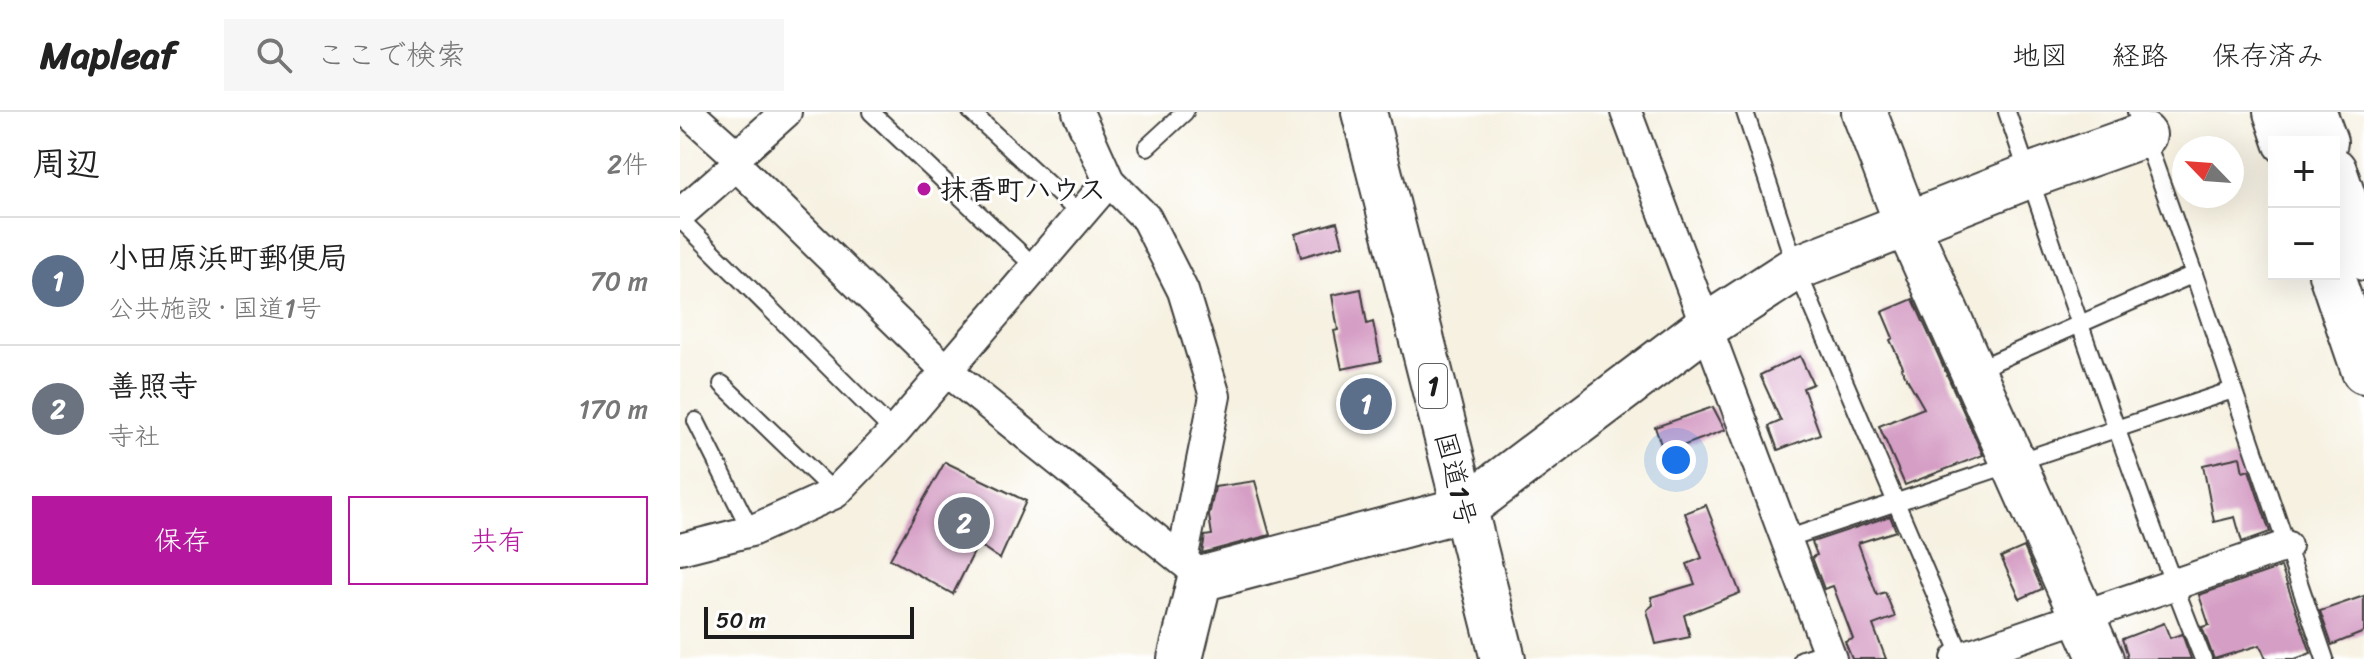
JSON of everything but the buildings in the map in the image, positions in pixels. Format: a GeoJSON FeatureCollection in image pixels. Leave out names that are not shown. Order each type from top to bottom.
{"type":"FeatureCollection","features":[{"type":"Feature","properties":{"kind":"main road","name":"国道1号"},"geometry":{"type":"LineString","coordinates":[[1364,112],[1503,659]]}},
{"type":"Feature","properties":{"kind":"main road"},"geometry":{"type":"LineString","coordinates":[[1864,112],[1907,224],[2101,659]]}},
{"type":"Feature","properties":{"kind":"main road"},"geometry":{"type":"LineString","coordinates":[[2276,112],[2284,136]]}},
{"type":"Feature","properties":{"kind":"main road"},"geometry":{"type":"LineString","coordinates":[[2314,112],[2323,136]]}},
{"type":"Feature","properties":{"kind":"main road"},"geometry":{"type":"LineString","coordinates":[[1180,659],[1198,586],[1193,569],[1464,509],[1705,327],[1796,268],[2029,176],[2140,124]]}},
{"type":"Feature","properties":{"kind":"main road"},"geometry":{"type":"LineString","coordinates":[[2340,188],[2364,258]]}},
{"type":"Feature","properties":{"kind":"main road"},"geometry":{"type":"LineString","coordinates":[[2333,280],[2364,371]]}},
{"type":"Feature","properties":{"kind":"street"},"geometry":{"type":"LineString","coordinates":[[688,112],[946,370],[1193,569]]}},
{"type":"Feature","properties":{"kind":"street"},"geometry":{"type":"LineString","coordinates":[[680,217],[786,112]]}},
{"type":"Feature","properties":{"kind":"street"},"geometry":{"type":"LineString","coordinates":[[1626,112],[1786,539],[1820,656]]}},
{"type":"Feature","properties":{"kind":"street"},"geometry":{"type":"LineString","coordinates":[[1078,116],[1109,181],[1146,218],[1183,291],[1215,396],[1193,569]]}},
{"type":"Feature","properties":{"kind":"street"},"geometry":{"type":"LineString","coordinates":[[680,549],[751,531],[835,493],[894,432],[1109,181]]}},
{"type":"Feature","properties":{"kind":"street"},"geometry":{"type":"LineString","coordinates":[[1960,658],[2286,546]]}},
{"type":"Feature","properties":{"kind":"lane"},"geometry":{"type":"LineString","coordinates":[[871,112],[1035,267]]}},
{"type":"Feature","properties":{"kind":"lane"},"geometry":{"type":"LineString","coordinates":[[971,112],[1080,214]]}},
{"type":"Feature","properties":{"kind":"lane"},"geometry":{"type":"LineString","coordinates":[[1147,147],[1185,112]]}},
{"type":"Feature","properties":{"kind":"lane"},"geometry":{"type":"LineString","coordinates":[[1745,112],[1796,268],[1960,658]]}},
{"type":"Feature","properties":{"kind":"lane"},"geometry":{"type":"LineString","coordinates":[[2007,112],[2079,324],[2203,659]]}},
{"type":"Feature","properties":{"kind":"lane"},"geometry":{"type":"LineString","coordinates":[[2140,124],[2325,659]]}},
{"type":"Feature","properties":{"kind":"lane"},"geometry":{"type":"LineString","coordinates":[[680,217],[894,432]]}},
{"type":"Feature","properties":{"kind":"lane"},"geometry":{"type":"LineString","coordinates":[[1972,372],[2194,274]]}},
{"type":"Feature","properties":{"kind":"lane"},"geometry":{"type":"LineString","coordinates":[[722,384],[835,493]]}},
{"type":"Feature","properties":{"kind":"lane"},"geometry":{"type":"LineString","coordinates":[[1786,539],[2233,390]]}},
{"type":"Feature","properties":{"kind":"lane"},"geometry":{"type":"LineString","coordinates":[[696,421],[751,531]]}},
{"type":"Feature","properties":{"kind":"place","name":"抹香町ハウス"},"geometry":{"type":"Point","coordinates":[924,189]}},
{"type":"Feature","properties":{"kind":"place","name":"小田原浜町郵便局"},"geometry":{"type":"Point","coordinates":[1366,404]}},
{"type":"Feature","properties":{"kind":"place","name":"善照寺"},"geometry":{"type":"Point","coordinates":[964,523]}}]}
